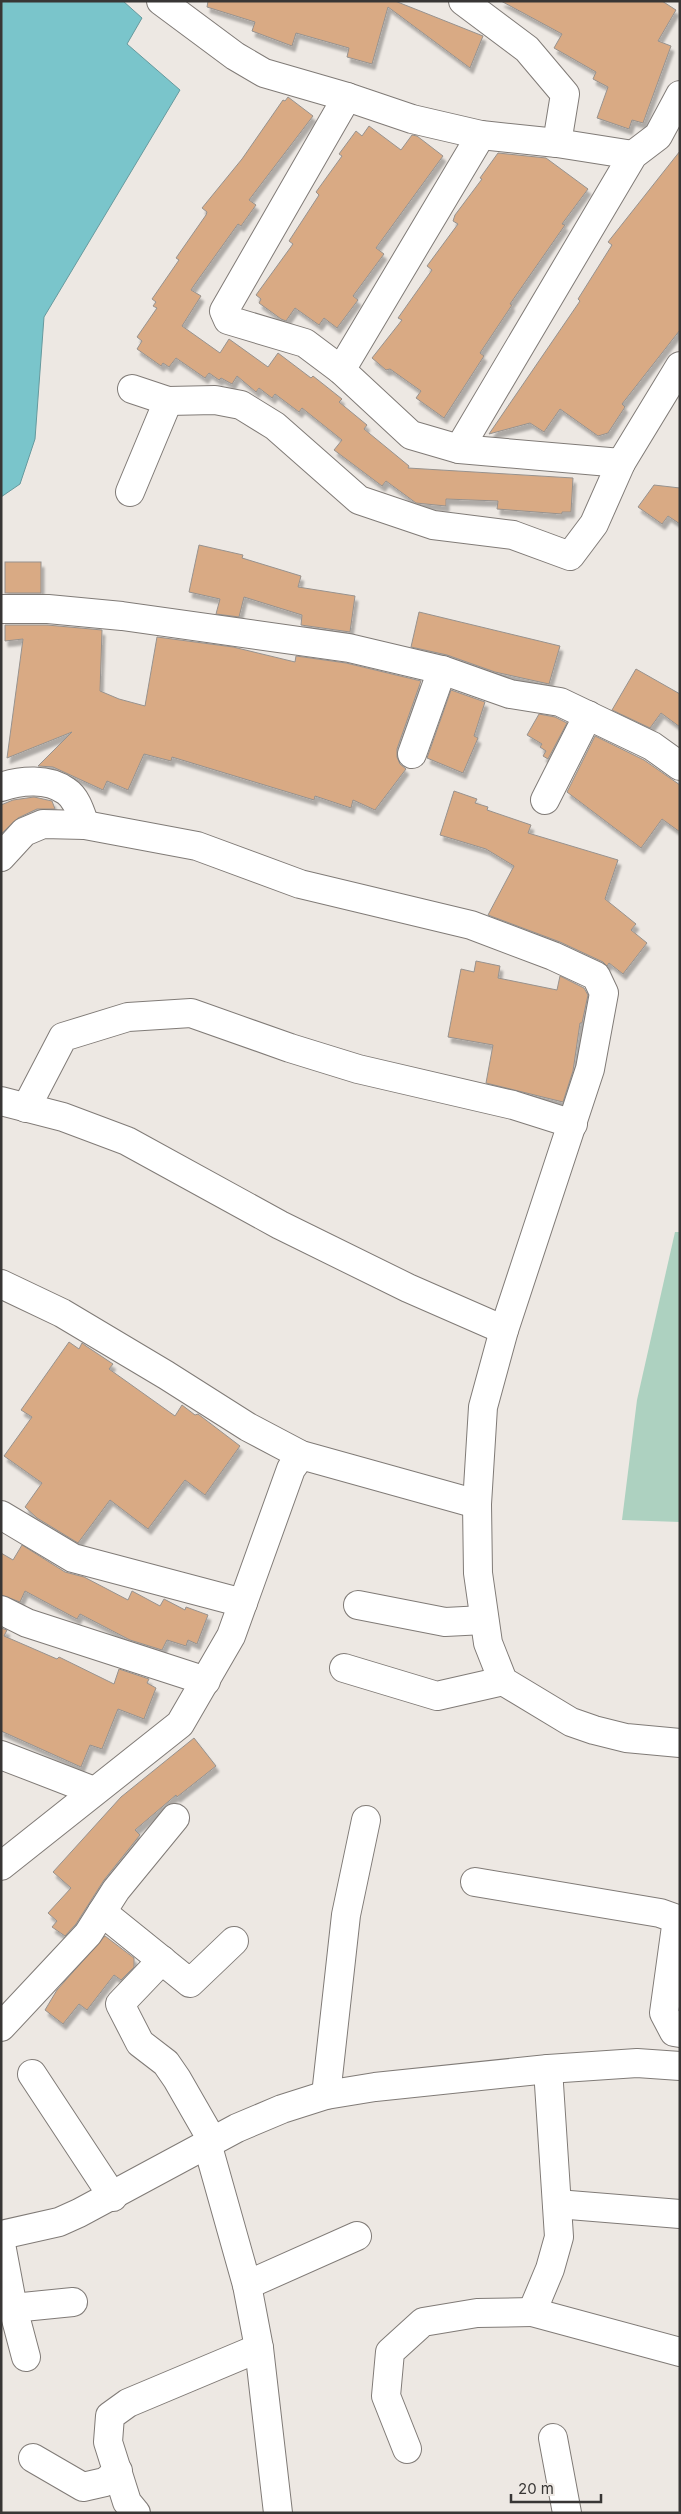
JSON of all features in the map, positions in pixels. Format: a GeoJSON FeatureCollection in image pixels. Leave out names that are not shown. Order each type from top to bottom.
{"type":"FeatureCollection","features":[{"type":"Feature","properties":{"kind":"street"},"geometry":{"type":"LineString","coordinates":[[161,1],[236,56],[264,73],[347,97],[412,119],[482,135],[557,143],[633,155]]}},
{"type":"Feature","properties":{"kind":"street"},"geometry":{"type":"LineString","coordinates":[[468,3],[527,49],[566,94],[557,143]]}},
{"type":"Feature","properties":{"kind":"street"},"geometry":{"type":"LineString","coordinates":[[459,449],[633,155],[658,136],[680,95]]}},
{"type":"Feature","properties":{"kind":"street"},"geometry":{"type":"LineString","coordinates":[[347,97],[224,311],[228,320],[305,343],[341,370],[411,434],[459,449],[621,462]]}},
{"type":"Feature","properties":{"kind":"street"},"geometry":{"type":"LineString","coordinates":[[341,370],[482,135]]}},
{"type":"Feature","properties":{"kind":"street"},"geometry":{"type":"LineString","coordinates":[[132,389],[168,401],[215,400],[241,405],[275,426],[359,500],[432,525],[513,536],[570,556],[594,524],[621,462],[680,366]]}},
{"type":"Feature","properties":{"kind":"street"},"geometry":{"type":"LineString","coordinates":[[130,492],[168,401]]}},
{"type":"Feature","properties":{"kind":"street"},"geometry":{"type":"LineString","coordinates":[[1,609],[48,609],[122,616],[349,648],[442,670],[510,694],[560,702],[652,746],[680,766]]}},
{"type":"Feature","properties":{"kind":"street"},"geometry":{"type":"LineString","coordinates":[[412,754],[442,670]]}},
{"type":"Feature","properties":{"kind":"street"},"geometry":{"type":"LineString","coordinates":[[545,800],[588,716]]}},
{"type":"Feature","properties":{"kind":"street"},"geometry":{"type":"LineString","coordinates":[[1,787],[15,782],[44,782],[67,791],[78,805],[85,825]]}},
{"type":"Feature","properties":{"kind":"street"},"geometry":{"type":"LineString","coordinates":[[1,857],[24,832],[43,824],[85,825],[197,846],[300,884],[470,925],[553,956],[596,976],[604,993],[590,1069],[504,1330],[483,1407],[477,1504],[478,1572],[488,1643],[503,1681],[571,1722],[626,1738],[680,1743]]}},
{"type":"Feature","properties":{"kind":"street"},"geometry":{"type":"LineString","coordinates":[[504,1330],[408,1288],[280,1225],[127,1141],[63,1117],[9,1108],[63,1037],[128,1017],[191,1013],[290,1048],[358,1069],[513,1105],[573,1124]]}},
{"type":"Feature","properties":{"kind":"street"},"geometry":{"type":"LineString","coordinates":[[1,1284],[62,1314],[166,1375],[248,1427],[301,1455],[477,1504]]}},
{"type":"Feature","properties":{"kind":"street"},"geometry":{"type":"LineString","coordinates":[[1,1866],[180,1724],[231,1636],[291,1469],[301,1455]]}},
{"type":"Feature","properties":{"kind":"street"},"geometry":{"type":"LineString","coordinates":[[1,1515],[73,1558],[243,1603]]}},
{"type":"Feature","properties":{"kind":"street"},"geometry":{"type":"LineString","coordinates":[[358,1605],[444,1622],[484,1620]]}},
{"type":"Feature","properties":{"kind":"street"},"geometry":{"type":"LineString","coordinates":[[1,1610],[27,1623],[206,1680]]}},
{"type":"Feature","properties":{"kind":"street"},"geometry":{"type":"LineString","coordinates":[[344,1668],[437,1696],[503,1681]]}},
{"type":"Feature","properties":{"kind":"street"},"geometry":{"type":"LineString","coordinates":[[1,1755],[94,1791]]}},
{"type":"Feature","properties":{"kind":"street"},"geometry":{"type":"LineString","coordinates":[[1,2027],[88,1934],[116,1890],[175,1818]]}},
{"type":"Feature","properties":{"kind":"street"},"geometry":{"type":"LineString","coordinates":[[326,2095],[346,1915],[366,1820]]}},
{"type":"Feature","properties":{"kind":"street"},"geometry":{"type":"LineString","coordinates":[[475,1882],[660,1912],[678,1919],[664,2013],[674,2032],[680,2033]]}},
{"type":"Feature","properties":{"kind":"street"},"geometry":{"type":"LineString","coordinates":[[102,1912],[190,1983],[234,1941]]}},
{"type":"Feature","properties":{"kind":"street"},"geometry":{"type":"LineString","coordinates":[[162,1960],[120,2004],[140,2042],[166,2064],[177,2079],[209,2142],[247,2285],[259,2348],[278,2513]]}},
{"type":"Feature","properties":{"kind":"street"},"geometry":{"type":"LineString","coordinates":[[1,2235],[59,2222],[113,2197],[209,2142],[282,2109],[326,2095],[375,2086],[548,2069],[637,2063],[680,2066]]}},
{"type":"Feature","properties":{"kind":"street"},"geometry":{"type":"LineString","coordinates":[[532,2312],[550,2268],[559,2237],[548,2069]]}},
{"type":"Feature","properties":{"kind":"street"},"geometry":{"type":"LineString","coordinates":[[32,2074],[113,2197]]}},
{"type":"Feature","properties":{"kind":"street"},"geometry":{"type":"LineString","coordinates":[[557,2204],[680,2214]]}},
{"type":"Feature","properties":{"kind":"street"},"geometry":{"type":"LineString","coordinates":[[247,2285],[357,2236]]}},
{"type":"Feature","properties":{"kind":"street"},"geometry":{"type":"LineString","coordinates":[[1,2244],[13,2308],[26,2357]]}},
{"type":"Feature","properties":{"kind":"street"},"geometry":{"type":"LineString","coordinates":[[13,2308],[74,2302]]}},
{"type":"Feature","properties":{"kind":"street"},"geometry":{"type":"LineString","coordinates":[[407,2449],[386,2396],[390,2352],[422,2322],[477,2313],[532,2312],[680,2352]]}},
{"type":"Feature","properties":{"kind":"street"},"geometry":{"type":"LineString","coordinates":[[136,2513],[127,2502],[108,2442],[110,2416],[128,2403],[259,2348]]}},
{"type":"Feature","properties":{"kind":"street"},"geometry":{"type":"LineString","coordinates":[[553,2438],[567,2513]]}},
{"type":"Feature","properties":{"kind":"street"},"geometry":{"type":"LineString","coordinates":[[33,2458],[83,2488],[105,2482],[118,2471]]}},
{"type":"Feature","properties":{"kind":"green space"},"geometry":{"type":"Polygon","coordinates":[[[675,1232],[680,1232],[680,1522],[622,1520],[637,1400],[675,1232]]]}},
{"type":"Feature","properties":{"kind":"water"},"geometry":{"type":"Polygon","coordinates":[[[1,1],[123,1],[142,18],[127,44],[180,90],[44,317],[35,439],[20,484],[1,497],[1,1]]]}},
{"type":"Feature","properties":{"kind":"building"},"geometry":{"type":"Polygon","coordinates":[[[208,1],[395,1],[483,36],[470,68],[388,7],[372,64],[347,57],[349,48],[296,33],[292,46],[252,31],[255,22],[207,7],[208,1]]]}},
{"type":"Feature","properties":{"kind":"building"},"geometry":{"type":"Polygon","coordinates":[[[501,1],[662,1],[676,10],[658,41],[671,46],[643,123],[632,120],[629,129],[597,118],[608,87],[593,79],[596,72],[554,48],[562,34],[501,1]]]}},
{"type":"Feature","properties":{"kind":"building"},"geometry":{"type":"Polygon","coordinates":[[[288,97],[313,116],[249,200],[256,205],[241,226],[238,224],[191,290],[201,296],[182,326],[220,353],[229,339],[268,367],[278,353],[311,378],[313,376],[342,399],[339,402],[367,425],[364,429],[409,466],[408,468],[573,478],[571,512],[562,512],[562,514],[497,509],[498,501],[446,499],[446,506],[416,503],[386,481],[382,486],[334,450],[342,440],[302,408],[299,412],[275,394],[272,398],[259,388],[256,392],[237,376],[232,384],[221,378],[219,380],[209,373],[205,378],[176,358],[169,367],[163,363],[161,366],[137,349],[142,341],[137,337],[157,308],[153,306],[156,302],[152,299],[179,260],[176,258],[206,215],[207,212],[202,208],[242,159],[283,100],[285,101],[288,97]]]}},
{"type":"Feature","properties":{"kind":"building"},"geometry":{"type":"Polygon","coordinates":[[[369,126],[401,150],[412,135],[417,136],[443,156],[376,248],[384,254],[353,296],[358,300],[337,328],[324,318],[319,325],[295,308],[286,321],[281,319],[259,303],[261,299],[256,295],[293,244],[289,241],[319,195],[316,192],[342,156],[339,154],[356,131],[362,136],[369,126]]]}},
{"type":"Feature","properties":{"kind":"building"},"geometry":{"type":"Polygon","coordinates":[[[680,151],[680,330],[622,404],[625,407],[608,433],[598,436],[560,409],[544,432],[530,423],[489,434],[580,301],[578,299],[612,245],[608,242],[680,151]]]}},
{"type":"Feature","properties":{"kind":"building"},"geometry":{"type":"Polygon","coordinates":[[[498,153],[546,158],[588,189],[562,224],[565,225],[510,304],[512,305],[480,353],[484,356],[444,418],[416,398],[421,391],[390,369],[386,370],[372,358],[402,320],[398,318],[432,270],[427,266],[458,224],[453,221],[455,215],[482,179],[480,178],[498,153]]]}},
{"type":"Feature","properties":{"kind":"building"},"geometry":{"type":"Polygon","coordinates":[[[654,485],[680,488],[680,524],[668,516],[662,524],[638,507],[654,485]]]}},
{"type":"Feature","properties":{"kind":"building"},"geometry":{"type":"Polygon","coordinates":[[[199,545],[243,555],[242,558],[301,576],[298,587],[355,596],[350,632],[301,625],[302,615],[244,597],[239,617],[216,614],[220,599],[189,592],[199,545]]]}},
{"type":"Feature","properties":{"kind":"building"},"geometry":{"type":"Polygon","coordinates":[[[5,562],[41,562],[41,593],[5,593],[5,562]]]}},
{"type":"Feature","properties":{"kind":"building"},"geometry":{"type":"Polygon","coordinates":[[[419,612],[560,646],[549,684],[495,672],[447,655],[411,647],[419,612]]]}},
{"type":"Feature","properties":{"kind":"building"},"geometry":{"type":"Polygon","coordinates":[[[5,625],[47,625],[102,630],[100,691],[119,699],[145,706],[157,637],[233,647],[295,662],[296,656],[346,663],[421,681],[397,749],[397,757],[400,764],[406,769],[375,810],[353,800],[351,808],[315,796],[314,800],[172,757],[171,761],[144,754],[128,790],[107,781],[103,790],[53,767],[38,766],[72,732],[7,758],[23,639],[5,641],[5,625]]]}},
{"type":"Feature","properties":{"kind":"building"},"geometry":{"type":"Polygon","coordinates":[[[636,669],[680,694],[680,727],[661,713],[650,728],[612,710],[636,669]]]}},
{"type":"Feature","properties":{"kind":"building"},"geometry":{"type":"Polygon","coordinates":[[[451,690],[485,702],[474,736],[478,738],[463,773],[427,758],[451,690]]]}},
{"type":"Feature","properties":{"kind":"building"},"geometry":{"type":"Polygon","coordinates":[[[539,714],[555,717],[567,723],[548,759],[543,756],[546,751],[540,747],[542,744],[527,735],[539,714]]]}},
{"type":"Feature","properties":{"kind":"building"},"geometry":{"type":"Polygon","coordinates":[[[595,736],[644,760],[680,785],[680,832],[662,819],[641,848],[567,792],[595,736]]]}},
{"type":"Feature","properties":{"kind":"building"},"geometry":{"type":"Polygon","coordinates":[[[454,791],[477,799],[475,803],[488,807],[487,810],[531,825],[528,833],[618,860],[605,899],[636,924],[631,930],[647,943],[623,974],[609,963],[607,966],[603,962],[560,942],[488,915],[514,866],[486,849],[440,835],[454,791]]]}},
{"type":"Feature","properties":{"kind":"building"},"geometry":{"type":"Polygon","coordinates":[[[34,797],[52,801],[55,809],[37,809],[18,818],[1,834],[1,805],[13,800],[34,797]]]}},
{"type":"Feature","properties":{"kind":"building"},"geometry":{"type":"Polygon","coordinates":[[[476,961],[500,966],[498,978],[557,990],[560,976],[584,988],[588,995],[582,1023],[580,1023],[573,1071],[563,1102],[486,1083],[493,1045],[448,1037],[461,969],[474,972],[476,961]]]}},
{"type":"Feature","properties":{"kind":"building"},"geometry":{"type":"Polygon","coordinates":[[[69,1342],[79,1349],[82,1343],[113,1364],[109,1369],[175,1416],[182,1405],[195,1415],[198,1414],[240,1446],[205,1495],[185,1480],[148,1529],[110,1500],[78,1543],[37,1518],[25,1507],[42,1483],[4,1456],[32,1417],[21,1410],[69,1342]]]}},
{"type":"Feature","properties":{"kind":"building"},"geometry":{"type":"Polygon","coordinates":[[[22,1545],[65,1572],[84,1577],[128,1600],[132,1591],[160,1606],[164,1599],[185,1610],[186,1607],[208,1615],[197,1644],[188,1640],[186,1646],[167,1640],[162,1650],[130,1640],[80,1614],[77,1619],[25,1591],[20,1602],[1,1595],[1,1553],[13,1560],[22,1545]]]}},
{"type":"Feature","properties":{"kind":"building"},"geometry":{"type":"Polygon","coordinates":[[[1,1628],[7,1630],[4,1636],[57,1659],[59,1657],[114,1684],[119,1669],[149,1679],[147,1683],[156,1688],[144,1719],[118,1709],[102,1749],[90,1745],[81,1767],[1,1731],[1,1628]]]}},
{"type":"Feature","properties":{"kind":"building"},"geometry":{"type":"Polygon","coordinates":[[[194,1738],[216,1766],[177,1797],[176,1795],[135,1830],[140,1835],[104,1880],[76,1924],[65,1936],[52,1927],[57,1921],[48,1913],[71,1888],[53,1872],[121,1797],[194,1738]]]}},
{"type":"Feature","properties":{"kind":"building"},"geometry":{"type":"Polygon","coordinates":[[[105,1936],[134,1958],[134,1967],[121,1980],[114,1975],[87,2010],[79,2004],[63,2024],[45,2010],[57,1990],[105,1936]]]}}]}
